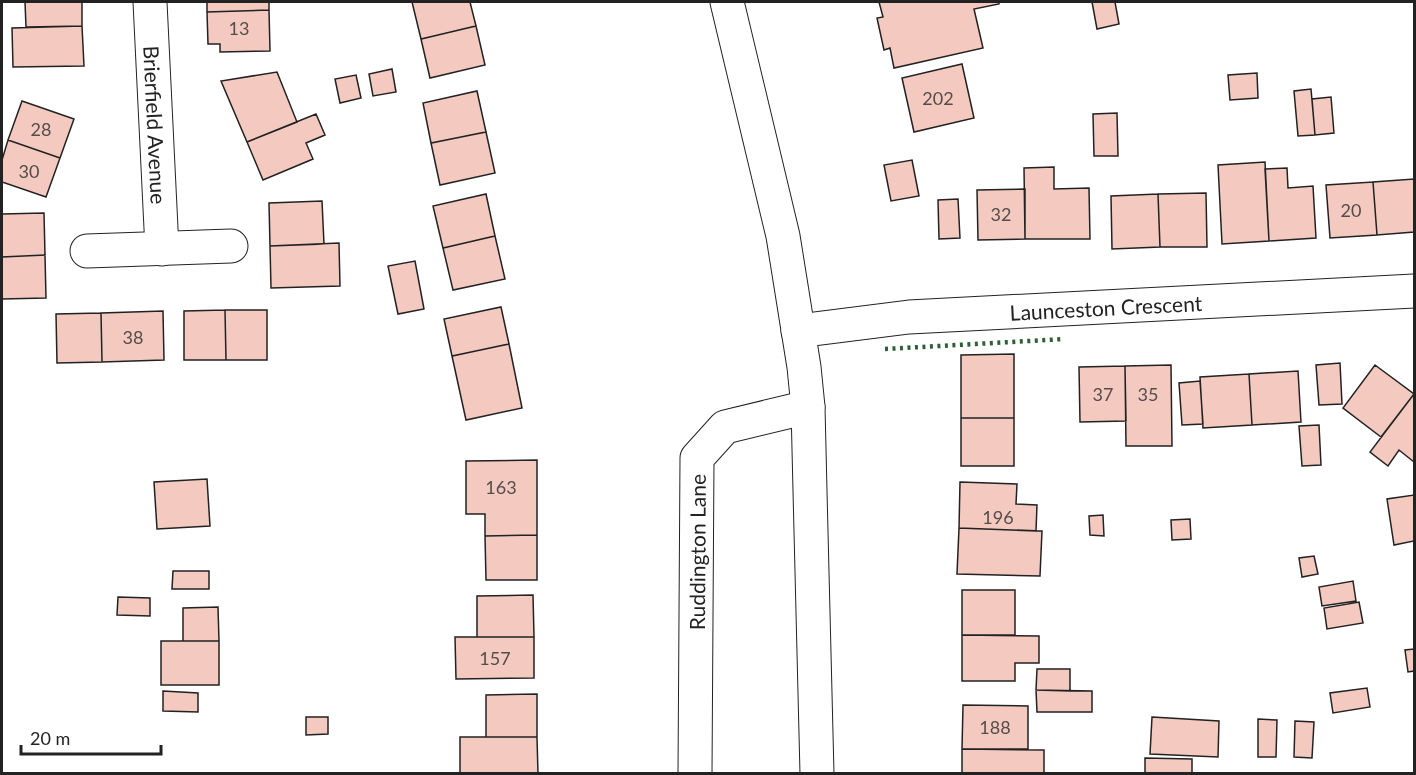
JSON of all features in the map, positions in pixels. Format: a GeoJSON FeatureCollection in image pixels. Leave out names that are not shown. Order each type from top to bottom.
{"type":"FeatureCollection","features":[{"type":"Feature","properties":{"kind":"street","name":"Brierfield Avenue"},"geometry":{"type":"LineString","coordinates":[[150,2],[162,249]]}},
{"type":"Feature","properties":{"kind":"street"},"geometry":{"type":"LineString","coordinates":[[727,2],[783,236],[808,407],[817,774]]}},
{"type":"Feature","properties":{"kind":"street"},"geometry":{"type":"LineString","coordinates":[[87,251],[231,246]]}},
{"type":"Feature","properties":{"kind":"street","name":"Launceston Crescent"},"geometry":{"type":"LineString","coordinates":[[798,331],[909,317],[1414,291]]}},
{"type":"Feature","properties":{"kind":"street","name":"Ruddington Lane"},"geometry":{"type":"LineString","coordinates":[[695,774],[697,458],[725,427],[808,407]]}},
{"type":"Feature","properties":{"kind":"building"},"geometry":{"type":"Polygon","coordinates":[[[25,2],[82,2],[82,26],[26,27],[25,2]]]}},
{"type":"Feature","properties":{"kind":"building"},"geometry":{"type":"Polygon","coordinates":[[[207,2],[269,2],[269,10],[207,12],[207,2]]]}},
{"type":"Feature","properties":{"kind":"building"},"geometry":{"type":"Polygon","coordinates":[[[412,2],[470,2],[476,26],[421,39],[412,2]]]}},
{"type":"Feature","properties":{"kind":"building"},"geometry":{"type":"Polygon","coordinates":[[[879,2],[999,2],[999,4],[974,9],[983,48],[894,68],[890,48],[884,50],[877,18],[883,17],[879,2]]]}},
{"type":"Feature","properties":{"kind":"building"},"geometry":{"type":"Polygon","coordinates":[[[1092,2],[1115,2],[1119,24],[1097,29],[1092,2]]]}},
{"type":"Feature","properties":{"kind":"building"},"geometry":{"type":"Polygon","coordinates":[[[269,10],[270,51],[220,52],[220,44],[208,44],[207,12],[269,10]]]}},
{"type":"Feature","properties":{"kind":"building"},"geometry":{"type":"Polygon","coordinates":[[[82,26],[84,66],[13,67],[12,28],[82,26]]]}},
{"type":"Feature","properties":{"kind":"building"},"geometry":{"type":"Polygon","coordinates":[[[476,26],[485,65],[430,78],[421,39],[476,26]]]}},
{"type":"Feature","properties":{"kind":"building"},"geometry":{"type":"Polygon","coordinates":[[[962,64],[974,118],[914,132],[902,78],[962,64]]]}},
{"type":"Feature","properties":{"kind":"building"},"geometry":{"type":"Polygon","coordinates":[[[392,69],[396,92],[373,96],[369,74],[392,69]]]}},
{"type":"Feature","properties":{"kind":"building"},"geometry":{"type":"Polygon","coordinates":[[[277,72],[297,122],[247,142],[221,81],[277,72]]]}},
{"type":"Feature","properties":{"kind":"building"},"geometry":{"type":"Polygon","coordinates":[[[1257,73],[1258,98],[1230,100],[1228,75],[1257,73]]]}},
{"type":"Feature","properties":{"kind":"building"},"geometry":{"type":"Polygon","coordinates":[[[356,75],[361,98],[340,103],[335,79],[356,75]]]}},
{"type":"Feature","properties":{"kind":"building"},"geometry":{"type":"Polygon","coordinates":[[[1311,89],[1315,135],[1298,136],[1294,91],[1311,89]]]}},
{"type":"Feature","properties":{"kind":"building"},"geometry":{"type":"Polygon","coordinates":[[[477,91],[486,132],[431,143],[423,103],[477,91]]]}},
{"type":"Feature","properties":{"kind":"building"},"geometry":{"type":"Polygon","coordinates":[[[1331,97],[1334,133],[1315,135],[1312,99],[1331,97]]]}},
{"type":"Feature","properties":{"kind":"building"},"geometry":{"type":"Polygon","coordinates":[[[22,101],[74,119],[60,158],[8,140],[22,101]]]}},
{"type":"Feature","properties":{"kind":"building"},"geometry":{"type":"Polygon","coordinates":[[[1117,113],[1118,156],[1094,156],[1093,114],[1117,113]]]}},
{"type":"Feature","properties":{"kind":"building"},"geometry":{"type":"Polygon","coordinates":[[[316,114],[325,135],[306,143],[313,159],[263,180],[247,142],[316,114]]]}},
{"type":"Feature","properties":{"kind":"building"},"geometry":{"type":"Polygon","coordinates":[[[486,132],[495,173],[440,185],[431,143],[486,132]]]}},
{"type":"Feature","properties":{"kind":"building"},"geometry":{"type":"Polygon","coordinates":[[[8,140],[60,158],[46,197],[2,182],[2,160],[8,140]]]}},
{"type":"Feature","properties":{"kind":"building"},"geometry":{"type":"Polygon","coordinates":[[[912,160],[919,196],[891,201],[884,165],[912,160]]]}},
{"type":"Feature","properties":{"kind":"building"},"geometry":{"type":"Polygon","coordinates":[[[1265,162],[1269,241],[1222,244],[1218,165],[1265,162]]]}},
{"type":"Feature","properties":{"kind":"building"},"geometry":{"type":"Polygon","coordinates":[[[1054,167],[1054,189],[1089,188],[1090,239],[1025,239],[1024,168],[1054,167]]]}},
{"type":"Feature","properties":{"kind":"building"},"geometry":{"type":"Polygon","coordinates":[[[1287,168],[1288,188],[1313,186],[1316,238],[1269,241],[1265,169],[1287,168]]]}},
{"type":"Feature","properties":{"kind":"building"},"geometry":{"type":"Polygon","coordinates":[[[1414,179],[1414,232],[1377,235],[1373,182],[1414,179]]]}},
{"type":"Feature","properties":{"kind":"building"},"geometry":{"type":"Polygon","coordinates":[[[1373,182],[1377,235],[1330,238],[1326,185],[1373,182]]]}},
{"type":"Feature","properties":{"kind":"building"},"geometry":{"type":"Polygon","coordinates":[[[1025,189],[1025,239],[978,240],[977,190],[1025,189]]]}},
{"type":"Feature","properties":{"kind":"building"},"geometry":{"type":"Polygon","coordinates":[[[1206,193],[1207,247],[1160,247],[1158,194],[1206,193]]]}},
{"type":"Feature","properties":{"kind":"building"},"geometry":{"type":"Polygon","coordinates":[[[486,194],[495,236],[443,248],[433,206],[486,194]]]}},
{"type":"Feature","properties":{"kind":"building"},"geometry":{"type":"Polygon","coordinates":[[[1158,194],[1160,247],[1112,249],[1111,196],[1158,194]]]}},
{"type":"Feature","properties":{"kind":"building"},"geometry":{"type":"Polygon","coordinates":[[[958,199],[960,238],[939,239],[938,200],[958,199]]]}},
{"type":"Feature","properties":{"kind":"building"},"geometry":{"type":"Polygon","coordinates":[[[322,201],[324,244],[270,246],[269,203],[322,201]]]}},
{"type":"Feature","properties":{"kind":"building"},"geometry":{"type":"Polygon","coordinates":[[[44,213],[45,255],[2,257],[2,214],[44,213]]]}},
{"type":"Feature","properties":{"kind":"building"},"geometry":{"type":"Polygon","coordinates":[[[495,236],[505,279],[453,290],[443,248],[495,236]]]}},
{"type":"Feature","properties":{"kind":"building"},"geometry":{"type":"Polygon","coordinates":[[[339,243],[340,286],[271,288],[270,246],[339,243]]]}},
{"type":"Feature","properties":{"kind":"building"},"geometry":{"type":"Polygon","coordinates":[[[45,255],[46,298],[2,299],[2,257],[45,255]]]}},
{"type":"Feature","properties":{"kind":"building"},"geometry":{"type":"Polygon","coordinates":[[[415,261],[424,309],[398,314],[388,266],[415,261]]]}},
{"type":"Feature","properties":{"kind":"building"},"geometry":{"type":"Polygon","coordinates":[[[501,307],[509,344],[452,356],[444,319],[501,307]]]}},
{"type":"Feature","properties":{"kind":"building"},"geometry":{"type":"Polygon","coordinates":[[[225,310],[267,310],[267,360],[226,360],[225,310]]]}},
{"type":"Feature","properties":{"kind":"building"},"geometry":{"type":"Polygon","coordinates":[[[225,310],[226,360],[184,360],[184,311],[225,310]]]}},
{"type":"Feature","properties":{"kind":"building"},"geometry":{"type":"Polygon","coordinates":[[[163,311],[164,360],[102,362],[101,313],[163,311]]]}},
{"type":"Feature","properties":{"kind":"building"},"geometry":{"type":"Polygon","coordinates":[[[101,313],[102,362],[57,363],[56,314],[101,313]]]}},
{"type":"Feature","properties":{"kind":"building"},"geometry":{"type":"Polygon","coordinates":[[[509,344],[522,408],[466,420],[452,356],[509,344]]]}},
{"type":"Feature","properties":{"kind":"building"},"geometry":{"type":"Polygon","coordinates":[[[1014,354],[1014,418],[961,418],[961,355],[1014,354]]]}},
{"type":"Feature","properties":{"kind":"building"},"geometry":{"type":"Polygon","coordinates":[[[1340,363],[1342,404],[1319,405],[1316,365],[1340,363]]]}},
{"type":"Feature","properties":{"kind":"building"},"geometry":{"type":"Polygon","coordinates":[[[1171,365],[1172,446],[1126,446],[1125,366],[1171,365]]]}},
{"type":"Feature","properties":{"kind":"building"},"geometry":{"type":"Polygon","coordinates":[[[1375,365],[1414,394],[1381,437],[1343,408],[1375,365]]]}},
{"type":"Feature","properties":{"kind":"building"},"geometry":{"type":"Polygon","coordinates":[[[1125,366],[1126,421],[1080,422],[1079,367],[1125,366]]]}},
{"type":"Feature","properties":{"kind":"building"},"geometry":{"type":"Polygon","coordinates":[[[1298,371],[1301,422],[1252,425],[1249,374],[1298,371]]]}},
{"type":"Feature","properties":{"kind":"building"},"geometry":{"type":"Polygon","coordinates":[[[1249,374],[1252,425],[1203,428],[1200,377],[1249,374]]]}},
{"type":"Feature","properties":{"kind":"building"},"geometry":{"type":"Polygon","coordinates":[[[1200,381],[1203,424],[1182,425],[1179,383],[1200,381]]]}},
{"type":"Feature","properties":{"kind":"building"},"geometry":{"type":"Polygon","coordinates":[[[1414,394],[1414,462],[1399,450],[1388,466],[1370,452],[1414,394]]]}},
{"type":"Feature","properties":{"kind":"building"},"geometry":{"type":"Polygon","coordinates":[[[961,418],[1014,418],[1014,466],[961,466],[961,418]]]}},
{"type":"Feature","properties":{"kind":"building"},"geometry":{"type":"Polygon","coordinates":[[[1319,425],[1321,465],[1302,466],[1299,426],[1319,425]]]}},
{"type":"Feature","properties":{"kind":"building"},"geometry":{"type":"Polygon","coordinates":[[[537,460],[537,535],[485,536],[485,514],[466,514],[466,461],[537,460]]]}},
{"type":"Feature","properties":{"kind":"building"},"geometry":{"type":"Polygon","coordinates":[[[207,479],[210,526],[157,529],[154,482],[207,479]]]}},
{"type":"Feature","properties":{"kind":"building"},"geometry":{"type":"Polygon","coordinates":[[[960,482],[1017,484],[1016,504],[1037,505],[1036,531],[959,528],[960,482]]]}},
{"type":"Feature","properties":{"kind":"building"},"geometry":{"type":"Polygon","coordinates":[[[1414,495],[1414,541],[1394,545],[1387,499],[1414,495]]]}},
{"type":"Feature","properties":{"kind":"building"},"geometry":{"type":"Polygon","coordinates":[[[1103,515],[1104,536],[1090,535],[1089,516],[1103,515]]]}},
{"type":"Feature","properties":{"kind":"building"},"geometry":{"type":"Polygon","coordinates":[[[1190,519],[1191,539],[1172,540],[1171,520],[1190,519]]]}},
{"type":"Feature","properties":{"kind":"building"},"geometry":{"type":"Polygon","coordinates":[[[959,528],[1042,531],[1040,576],[957,574],[959,528]]]}},
{"type":"Feature","properties":{"kind":"building"},"geometry":{"type":"Polygon","coordinates":[[[537,535],[537,580],[486,580],[485,536],[537,535]]]}},
{"type":"Feature","properties":{"kind":"building"},"geometry":{"type":"Polygon","coordinates":[[[1314,556],[1318,574],[1302,577],[1299,558],[1314,556]]]}},
{"type":"Feature","properties":{"kind":"building"},"geometry":{"type":"Polygon","coordinates":[[[173,571],[209,571],[209,589],[172,589],[173,571]]]}},
{"type":"Feature","properties":{"kind":"building"},"geometry":{"type":"Polygon","coordinates":[[[1353,581],[1356,601],[1322,606],[1319,587],[1353,581]]]}},
{"type":"Feature","properties":{"kind":"building"},"geometry":{"type":"Polygon","coordinates":[[[962,590],[1015,590],[1015,635],[962,635],[962,590]]]}},
{"type":"Feature","properties":{"kind":"building"},"geometry":{"type":"Polygon","coordinates":[[[533,595],[534,637],[477,637],[477,596],[533,595]]]}},
{"type":"Feature","properties":{"kind":"building"},"geometry":{"type":"Polygon","coordinates":[[[118,597],[150,598],[150,616],[117,615],[118,597]]]}},
{"type":"Feature","properties":{"kind":"building"},"geometry":{"type":"Polygon","coordinates":[[[1359,602],[1363,623],[1327,629],[1324,608],[1359,602]]]}},
{"type":"Feature","properties":{"kind":"building"},"geometry":{"type":"Polygon","coordinates":[[[218,607],[219,641],[183,641],[183,608],[218,607]]]}},
{"type":"Feature","properties":{"kind":"building"},"geometry":{"type":"Polygon","coordinates":[[[962,635],[1039,636],[1039,663],[1015,663],[1015,681],[962,681],[962,635]]]}},
{"type":"Feature","properties":{"kind":"building"},"geometry":{"type":"Polygon","coordinates":[[[455,637],[534,637],[534,678],[456,679],[455,637]]]}},
{"type":"Feature","properties":{"kind":"building"},"geometry":{"type":"Polygon","coordinates":[[[161,641],[219,641],[219,685],[161,685],[161,641]]]}},
{"type":"Feature","properties":{"kind":"building"},"geometry":{"type":"Polygon","coordinates":[[[1414,649],[1414,671],[1408,672],[1405,650],[1414,649]]]}},
{"type":"Feature","properties":{"kind":"building"},"geometry":{"type":"Polygon","coordinates":[[[1037,669],[1070,669],[1070,691],[1036,690],[1037,669]]]}},
{"type":"Feature","properties":{"kind":"building"},"geometry":{"type":"Polygon","coordinates":[[[1367,688],[1370,707],[1333,713],[1330,693],[1367,688]]]}},
{"type":"Feature","properties":{"kind":"building"},"geometry":{"type":"Polygon","coordinates":[[[1036,690],[1092,691],[1092,712],[1037,712],[1036,690]]]}},
{"type":"Feature","properties":{"kind":"building"},"geometry":{"type":"Polygon","coordinates":[[[163,691],[198,693],[198,712],[163,711],[163,691]]]}},
{"type":"Feature","properties":{"kind":"building"},"geometry":{"type":"Polygon","coordinates":[[[537,694],[537,737],[486,737],[486,695],[537,694]]]}},
{"type":"Feature","properties":{"kind":"building"},"geometry":{"type":"Polygon","coordinates":[[[963,705],[1028,706],[1028,749],[962,749],[963,705]]]}},
{"type":"Feature","properties":{"kind":"building"},"geometry":{"type":"Polygon","coordinates":[[[306,717],[328,717],[328,734],[306,735],[306,717]]]}},
{"type":"Feature","properties":{"kind":"building"},"geometry":{"type":"Polygon","coordinates":[[[1152,717],[1219,721],[1218,757],[1150,754],[1152,717]]]}},
{"type":"Feature","properties":{"kind":"building"},"geometry":{"type":"Polygon","coordinates":[[[1258,719],[1277,720],[1276,757],[1258,757],[1258,719]]]}},
{"type":"Feature","properties":{"kind":"building"},"geometry":{"type":"Polygon","coordinates":[[[1295,721],[1314,722],[1312,758],[1294,757],[1295,721]]]}},
{"type":"Feature","properties":{"kind":"building"},"geometry":{"type":"Polygon","coordinates":[[[460,737],[537,737],[538,774],[460,774],[460,737]]]}},
{"type":"Feature","properties":{"kind":"building"},"geometry":{"type":"Polygon","coordinates":[[[962,749],[1044,750],[1044,773],[962,774],[962,749]]]}},
{"type":"Feature","properties":{"kind":"building"},"geometry":{"type":"Polygon","coordinates":[[[1145,758],[1192,759],[1192,774],[1145,774],[1145,758]]]}},
{"type":"Feature","properties":{"kind":"hedge"},"geometry":{"type":"LineString","coordinates":[[885,349],[1064,339]]}}]}
